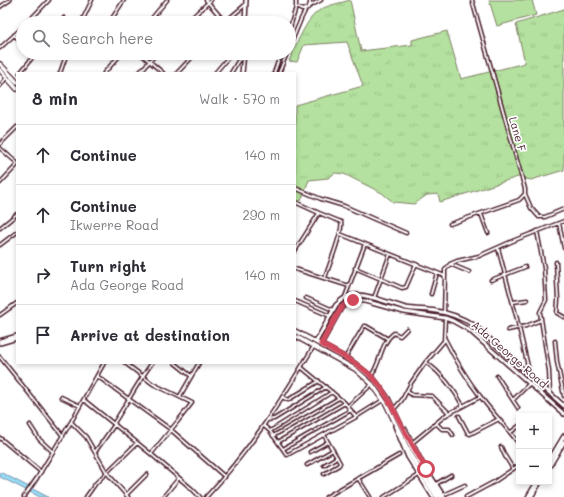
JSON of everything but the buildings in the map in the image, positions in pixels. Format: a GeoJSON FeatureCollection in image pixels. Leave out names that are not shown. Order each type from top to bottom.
{"type":"FeatureCollection","features":[{"type":"Feature","properties":{"kind":"main road"},"geometry":{"type":"LineString","coordinates":[[245,16],[246,0]]}},
{"type":"Feature","properties":{"kind":"main road"},"geometry":{"type":"LineString","coordinates":[[242,72],[243,60]]}},
{"type":"Feature","properties":{"kind":"main road"},"geometry":{"type":"LineString","coordinates":[[0,64],[16,79]]}},
{"type":"Feature","properties":{"kind":"main road"},"geometry":{"type":"LineString","coordinates":[[0,70],[16,87]]}},
{"type":"Feature","properties":{"kind":"main road","name":"Ada George Road"},"geometry":{"type":"LineString","coordinates":[[344,298],[355,295],[407,308],[456,316],[474,325],[564,406]]}},
{"type":"Feature","properties":{"kind":"main road"},"geometry":{"type":"LineString","coordinates":[[316,342],[333,310],[344,298]]}},
{"type":"Feature","properties":{"kind":"main road","name":"Ada George Road"},"geometry":{"type":"LineString","coordinates":[[321,344],[341,308],[346,303],[353,300],[365,301],[404,312],[445,318],[469,330],[564,414]]}},
{"type":"Feature","properties":{"kind":"main road"},"geometry":{"type":"LineString","coordinates":[[296,331],[359,366],[371,376],[384,391],[394,408],[399,422],[437,497]]}},
{"type":"Feature","properties":{"kind":"main road"},"geometry":{"type":"LineString","coordinates":[[0,342],[16,337]]}},
{"type":"Feature","properties":{"kind":"main road"},"geometry":{"type":"LineString","coordinates":[[296,337],[355,369],[372,384],[384,400],[411,456],[435,491],[442,496]]}},
{"type":"Feature","properties":{"kind":"main road"},"geometry":{"type":"LineString","coordinates":[[393,417],[399,436],[419,475],[433,497]]}},
{"type":"Feature","properties":{"kind":"main road"},"geometry":{"type":"LineString","coordinates":[[399,422],[442,496]]}},
{"type":"Feature","properties":{"kind":"main road"},"geometry":{"type":"LineString","coordinates":[[552,456],[564,436]]}},
{"type":"Feature","properties":{"kind":"main road"},"geometry":{"type":"LineString","coordinates":[[552,462],[564,442]]}},
{"type":"Feature","properties":{"kind":"main road"},"geometry":{"type":"LineString","coordinates":[[528,497],[535,485]]}},
{"type":"Feature","properties":{"kind":"main road"},"geometry":{"type":"LineString","coordinates":[[531,497],[538,485]]}},
{"type":"Feature","properties":{"kind":"street"},"geometry":{"type":"LineString","coordinates":[[0,7],[10,0]]}},
{"type":"Feature","properties":{"kind":"street"},"geometry":{"type":"LineString","coordinates":[[34,16],[50,0]]}},
{"type":"Feature","properties":{"kind":"street"},"geometry":{"type":"LineString","coordinates":[[84,16],[92,0]]}},
{"type":"Feature","properties":{"kind":"street"},"geometry":{"type":"LineString","coordinates":[[114,16],[124,0]]}},
{"type":"Feature","properties":{"kind":"street"},"geometry":{"type":"LineString","coordinates":[[154,16],[167,0]]}},
{"type":"Feature","properties":{"kind":"street"},"geometry":{"type":"LineString","coordinates":[[206,0],[219,16]]}},
{"type":"Feature","properties":{"kind":"street"},"geometry":{"type":"LineString","coordinates":[[194,16],[212,0]]}},
{"type":"Feature","properties":{"kind":"street"},"geometry":{"type":"LineString","coordinates":[[293,16],[296,0]]}},
{"type":"Feature","properties":{"kind":"street"},"geometry":{"type":"LineString","coordinates":[[310,0],[310,6]]}},
{"type":"Feature","properties":{"kind":"street"},"geometry":{"type":"LineString","coordinates":[[296,32],[306,9],[319,0]]}},
{"type":"Feature","properties":{"kind":"street","name":"Lane F"},"geometry":{"type":"LineString","coordinates":[[472,0],[525,189],[525,194],[531,208],[538,218],[545,217],[564,209]]}},
{"type":"Feature","properties":{"kind":"street"},"geometry":{"type":"LineString","coordinates":[[233,16],[246,5]]}},
{"type":"Feature","properties":{"kind":"street"},"geometry":{"type":"LineString","coordinates":[[296,7],[302,10],[306,9]]}},
{"type":"Feature","properties":{"kind":"street"},"geometry":{"type":"LineString","coordinates":[[0,48],[14,35]]}},
{"type":"Feature","properties":{"kind":"street"},"geometry":{"type":"LineString","coordinates":[[21,72],[30,60]]}},
{"type":"Feature","properties":{"kind":"street"},"geometry":{"type":"LineString","coordinates":[[60,72],[65,60]]}},
{"type":"Feature","properties":{"kind":"street"},"geometry":{"type":"LineString","coordinates":[[105,72],[116,60]]}},
{"type":"Feature","properties":{"kind":"street"},"geometry":{"type":"LineString","coordinates":[[178,72],[189,60]]}},
{"type":"Feature","properties":{"kind":"street"},"geometry":{"type":"LineString","coordinates":[[216,72],[226,60]]}},
{"type":"Feature","properties":{"kind":"street"},"geometry":{"type":"LineString","coordinates":[[232,72],[239,60]]}},
{"type":"Feature","properties":{"kind":"street"},"geometry":{"type":"LineString","coordinates":[[274,72],[279,60]]}},
{"type":"Feature","properties":{"kind":"street"},"geometry":{"type":"LineString","coordinates":[[279,72],[284,60]]}},
{"type":"Feature","properties":{"kind":"street"},"geometry":{"type":"LineString","coordinates":[[140,72],[150,61],[162,72]]}},
{"type":"Feature","properties":{"kind":"street"},"geometry":{"type":"LineString","coordinates":[[0,86],[7,77]]}},
{"type":"Feature","properties":{"kind":"street"},"geometry":{"type":"LineString","coordinates":[[0,144],[16,128]]}},
{"type":"Feature","properties":{"kind":"street"},"geometry":{"type":"LineString","coordinates":[[0,148],[16,163]]}},
{"type":"Feature","properties":{"kind":"street"},"geometry":{"type":"LineString","coordinates":[[0,183],[16,165]]}},
{"type":"Feature","properties":{"kind":"street"},"geometry":{"type":"LineString","coordinates":[[296,188],[321,199],[344,206],[406,233]]}},
{"type":"Feature","properties":{"kind":"street"},"geometry":{"type":"LineString","coordinates":[[450,224],[519,200],[525,194]]}},
{"type":"Feature","properties":{"kind":"street"},"geometry":{"type":"LineString","coordinates":[[296,202],[319,214],[341,222],[342,224],[325,278]]}},
{"type":"Feature","properties":{"kind":"street"},"geometry":{"type":"LineString","coordinates":[[296,249],[319,214]]}},
{"type":"Feature","properties":{"kind":"street"},"geometry":{"type":"LineString","coordinates":[[481,214],[488,232]]}},
{"type":"Feature","properties":{"kind":"street"},"geometry":{"type":"LineString","coordinates":[[0,228],[16,215]]}},
{"type":"Feature","properties":{"kind":"street"},"geometry":{"type":"LineString","coordinates":[[444,313],[445,276],[446,270],[450,264],[479,256],[564,221]]}},
{"type":"Feature","properties":{"kind":"street"},"geometry":{"type":"LineString","coordinates":[[559,223],[564,248]]}},
{"type":"Feature","properties":{"kind":"street"},"geometry":{"type":"LineString","coordinates":[[537,231],[544,268],[546,300],[540,312],[549,371],[550,393]]}},
{"type":"Feature","properties":{"kind":"street"},"geometry":{"type":"LineString","coordinates":[[0,244],[16,233]]}},
{"type":"Feature","properties":{"kind":"street"},"geometry":{"type":"LineString","coordinates":[[340,234],[445,276]]}},
{"type":"Feature","properties":{"kind":"street"},"geometry":{"type":"LineString","coordinates":[[344,298],[365,244]]}},
{"type":"Feature","properties":{"kind":"street"},"geometry":{"type":"LineString","coordinates":[[498,248],[513,302],[530,376]]}},
{"type":"Feature","properties":{"kind":"street"},"geometry":{"type":"LineString","coordinates":[[373,299],[390,254]]}},
{"type":"Feature","properties":{"kind":"street"},"geometry":{"type":"LineString","coordinates":[[556,262],[558,300],[556,311],[564,317]]}},
{"type":"Feature","properties":{"kind":"street"},"geometry":{"type":"LineString","coordinates":[[355,268],[404,288],[416,264]]}},
{"type":"Feature","properties":{"kind":"street"},"geometry":{"type":"LineString","coordinates":[[450,264],[469,272]]}},
{"type":"Feature","properties":{"kind":"street"},"geometry":{"type":"LineString","coordinates":[[491,280],[525,267]]}},
{"type":"Feature","properties":{"kind":"street"},"geometry":{"type":"LineString","coordinates":[[296,269],[348,286]]}},
{"type":"Feature","properties":{"kind":"street"},"geometry":{"type":"LineString","coordinates":[[431,294],[437,273]]}},
{"type":"Feature","properties":{"kind":"street"},"geometry":{"type":"LineString","coordinates":[[306,298],[333,310]]}},
{"type":"Feature","properties":{"kind":"street"},"geometry":{"type":"LineString","coordinates":[[513,302],[527,300]]}},
{"type":"Feature","properties":{"kind":"street"},"geometry":{"type":"LineString","coordinates":[[296,301],[330,316]]}},
{"type":"Feature","properties":{"kind":"street"},"geometry":{"type":"LineString","coordinates":[[0,316],[16,304]]}},
{"type":"Feature","properties":{"kind":"street"},"geometry":{"type":"LineString","coordinates":[[445,318],[445,338],[465,376],[480,397],[516,440]]}},
{"type":"Feature","properties":{"kind":"street"},"geometry":{"type":"LineString","coordinates":[[508,330],[519,328],[541,320]]}},
{"type":"Feature","properties":{"kind":"street"},"geometry":{"type":"LineString","coordinates":[[345,358],[364,326],[388,339]]}},
{"type":"Feature","properties":{"kind":"street"},"geometry":{"type":"LineString","coordinates":[[371,376],[376,370],[381,352],[388,339],[394,333],[401,336],[407,328]]}},
{"type":"Feature","properties":{"kind":"street"},"geometry":{"type":"LineString","coordinates":[[394,408],[402,400],[411,383],[445,338]]}},
{"type":"Feature","properties":{"kind":"street"},"geometry":{"type":"LineString","coordinates":[[555,341],[557,362],[564,396]]}},
{"type":"Feature","properties":{"kind":"street"},"geometry":{"type":"LineString","coordinates":[[206,497],[225,477],[253,442],[314,346]]}},
{"type":"Feature","properties":{"kind":"street"},"geometry":{"type":"LineString","coordinates":[[0,357],[63,436]]}},
{"type":"Feature","properties":{"kind":"street"},"geometry":{"type":"LineString","coordinates":[[426,362],[445,380],[458,396],[463,406]]}},
{"type":"Feature","properties":{"kind":"street"},"geometry":{"type":"LineString","coordinates":[[24,497],[63,436],[103,364]]}},
{"type":"Feature","properties":{"kind":"street"},"geometry":{"type":"LineString","coordinates":[[126,364],[161,388],[180,396],[192,404],[151,454]]}},
{"type":"Feature","properties":{"kind":"street"},"geometry":{"type":"LineString","coordinates":[[95,452],[129,400],[142,376],[151,364]]}},
{"type":"Feature","properties":{"kind":"street"},"geometry":{"type":"LineString","coordinates":[[175,364],[192,376]]}},
{"type":"Feature","properties":{"kind":"street"},"geometry":{"type":"LineString","coordinates":[[180,396],[198,364]]}},
{"type":"Feature","properties":{"kind":"street"},"geometry":{"type":"LineString","coordinates":[[301,367],[345,403],[356,417]]}},
{"type":"Feature","properties":{"kind":"street"},"geometry":{"type":"LineString","coordinates":[[97,376],[170,430],[225,477]]}},
{"type":"Feature","properties":{"kind":"street"},"geometry":{"type":"LineString","coordinates":[[497,376],[518,408]]}},
{"type":"Feature","properties":{"kind":"street"},"geometry":{"type":"LineString","coordinates":[[282,397],[288,400],[319,381]]}},
{"type":"Feature","properties":{"kind":"street"},"geometry":{"type":"LineString","coordinates":[[513,400],[530,383]]}},
{"type":"Feature","properties":{"kind":"street"},"geometry":{"type":"LineString","coordinates":[[348,406],[372,384]]}},
{"type":"Feature","properties":{"kind":"street"},"geometry":{"type":"LineString","coordinates":[[267,420],[274,419],[326,387]]}},
{"type":"Feature","properties":{"kind":"street"},"geometry":{"type":"LineString","coordinates":[[407,391],[412,395],[432,396],[449,413]]}},
{"type":"Feature","properties":{"kind":"street"},"geometry":{"type":"LineString","coordinates":[[270,431],[332,392]]}},
{"type":"Feature","properties":{"kind":"street"},"geometry":{"type":"LineString","coordinates":[[61,396],[80,406]]}},
{"type":"Feature","properties":{"kind":"street"},"geometry":{"type":"LineString","coordinates":[[412,443],[449,413],[480,397]]}},
{"type":"Feature","properties":{"kind":"street"},"geometry":{"type":"LineString","coordinates":[[273,436],[339,398]]}},
{"type":"Feature","properties":{"kind":"street"},"geometry":{"type":"LineString","coordinates":[[84,400],[114,423],[200,497]]}},
{"type":"Feature","properties":{"kind":"street"},"geometry":{"type":"LineString","coordinates":[[264,426],[270,431],[287,455],[384,400]]}},
{"type":"Feature","properties":{"kind":"street"},"geometry":{"type":"LineString","coordinates":[[278,442],[345,403]]}},
{"type":"Feature","properties":{"kind":"street"},"geometry":{"type":"LineString","coordinates":[[283,450],[351,410]]}},
{"type":"Feature","properties":{"kind":"street"},"geometry":{"type":"LineString","coordinates":[[459,416],[470,434],[499,419]]}},
{"type":"Feature","properties":{"kind":"street"},"geometry":{"type":"LineString","coordinates":[[71,422],[86,437],[107,473],[127,496],[147,474]]}},
{"type":"Feature","properties":{"kind":"street"},"geometry":{"type":"LineString","coordinates":[[436,423],[442,429],[449,429],[453,435]]}},
{"type":"Feature","properties":{"kind":"street"},"geometry":{"type":"LineString","coordinates":[[30,425],[39,439],[53,452]]}},
{"type":"Feature","properties":{"kind":"street"},"geometry":{"type":"LineString","coordinates":[[511,432],[516,428]]}},
{"type":"Feature","properties":{"kind":"street"},"geometry":{"type":"LineString","coordinates":[[324,435],[340,463],[324,474]]}},
{"type":"Feature","properties":{"kind":"street"},"geometry":{"type":"LineString","coordinates":[[0,438],[41,472]]}},
{"type":"Feature","properties":{"kind":"street"},"geometry":{"type":"LineString","coordinates":[[310,452],[328,442]]}},
{"type":"Feature","properties":{"kind":"street"},"geometry":{"type":"LineString","coordinates":[[86,497],[96,483],[137,443]]}},
{"type":"Feature","properties":{"kind":"street"},"geometry":{"type":"LineString","coordinates":[[501,447],[513,469]]}},
{"type":"Feature","properties":{"kind":"street"},"geometry":{"type":"LineString","coordinates":[[307,464],[333,450]]}},
{"type":"Feature","properties":{"kind":"street"},"geometry":{"type":"LineString","coordinates":[[326,497],[399,455]]}},
{"type":"Feature","properties":{"kind":"street"},"geometry":{"type":"LineString","coordinates":[[324,465],[337,457]]}},
{"type":"Feature","properties":{"kind":"street"},"geometry":{"type":"LineString","coordinates":[[466,497],[494,482],[516,467]]}},
{"type":"Feature","properties":{"kind":"street"},"geometry":{"type":"LineString","coordinates":[[384,497],[419,475]]}},
{"type":"Feature","properties":{"kind":"street"},"geometry":{"type":"LineString","coordinates":[[436,484],[451,475]]}},
{"type":"Feature","properties":{"kind":"street"},"geometry":{"type":"LineString","coordinates":[[162,497],[179,478]]}},
{"type":"Feature","properties":{"kind":"street"},"geometry":{"type":"LineString","coordinates":[[358,478],[369,497]]}},
{"type":"Feature","properties":{"kind":"street"},"geometry":{"type":"LineString","coordinates":[[442,496],[466,485]]}},
{"type":"Feature","properties":{"kind":"green space"},"geometry":{"type":"Polygon","coordinates":[[[350,0],[361,51],[412,45],[412,40],[447,31],[461,79],[525,63],[516,24],[564,9],[564,170],[531,180],[518,177],[440,202],[438,194],[427,195],[414,204],[393,202],[382,193],[344,174],[335,173],[328,178],[309,180],[301,201],[296,200],[296,105],[363,86],[347,42],[304,45],[297,62],[289,61],[296,60],[296,46],[310,19],[326,7],[350,0]]]}},
{"type":"Feature","properties":{"kind":"green space"},"geometry":{"type":"Polygon","coordinates":[[[489,0],[532,0],[536,15],[497,26],[489,0]]]}},
{"type":"Feature","properties":{"kind":"water"},"geometry":{"type":"Polygon","coordinates":[[[0,472],[48,497],[40,497],[0,477],[0,472]]]}},
{"type":"Feature","properties":{"kind":"route"},"geometry":{"type":"LineString","coordinates":[[353,300],[346,303],[341,308],[321,344],[359,366],[379,384],[392,405],[399,422],[426,469]]}}]}
